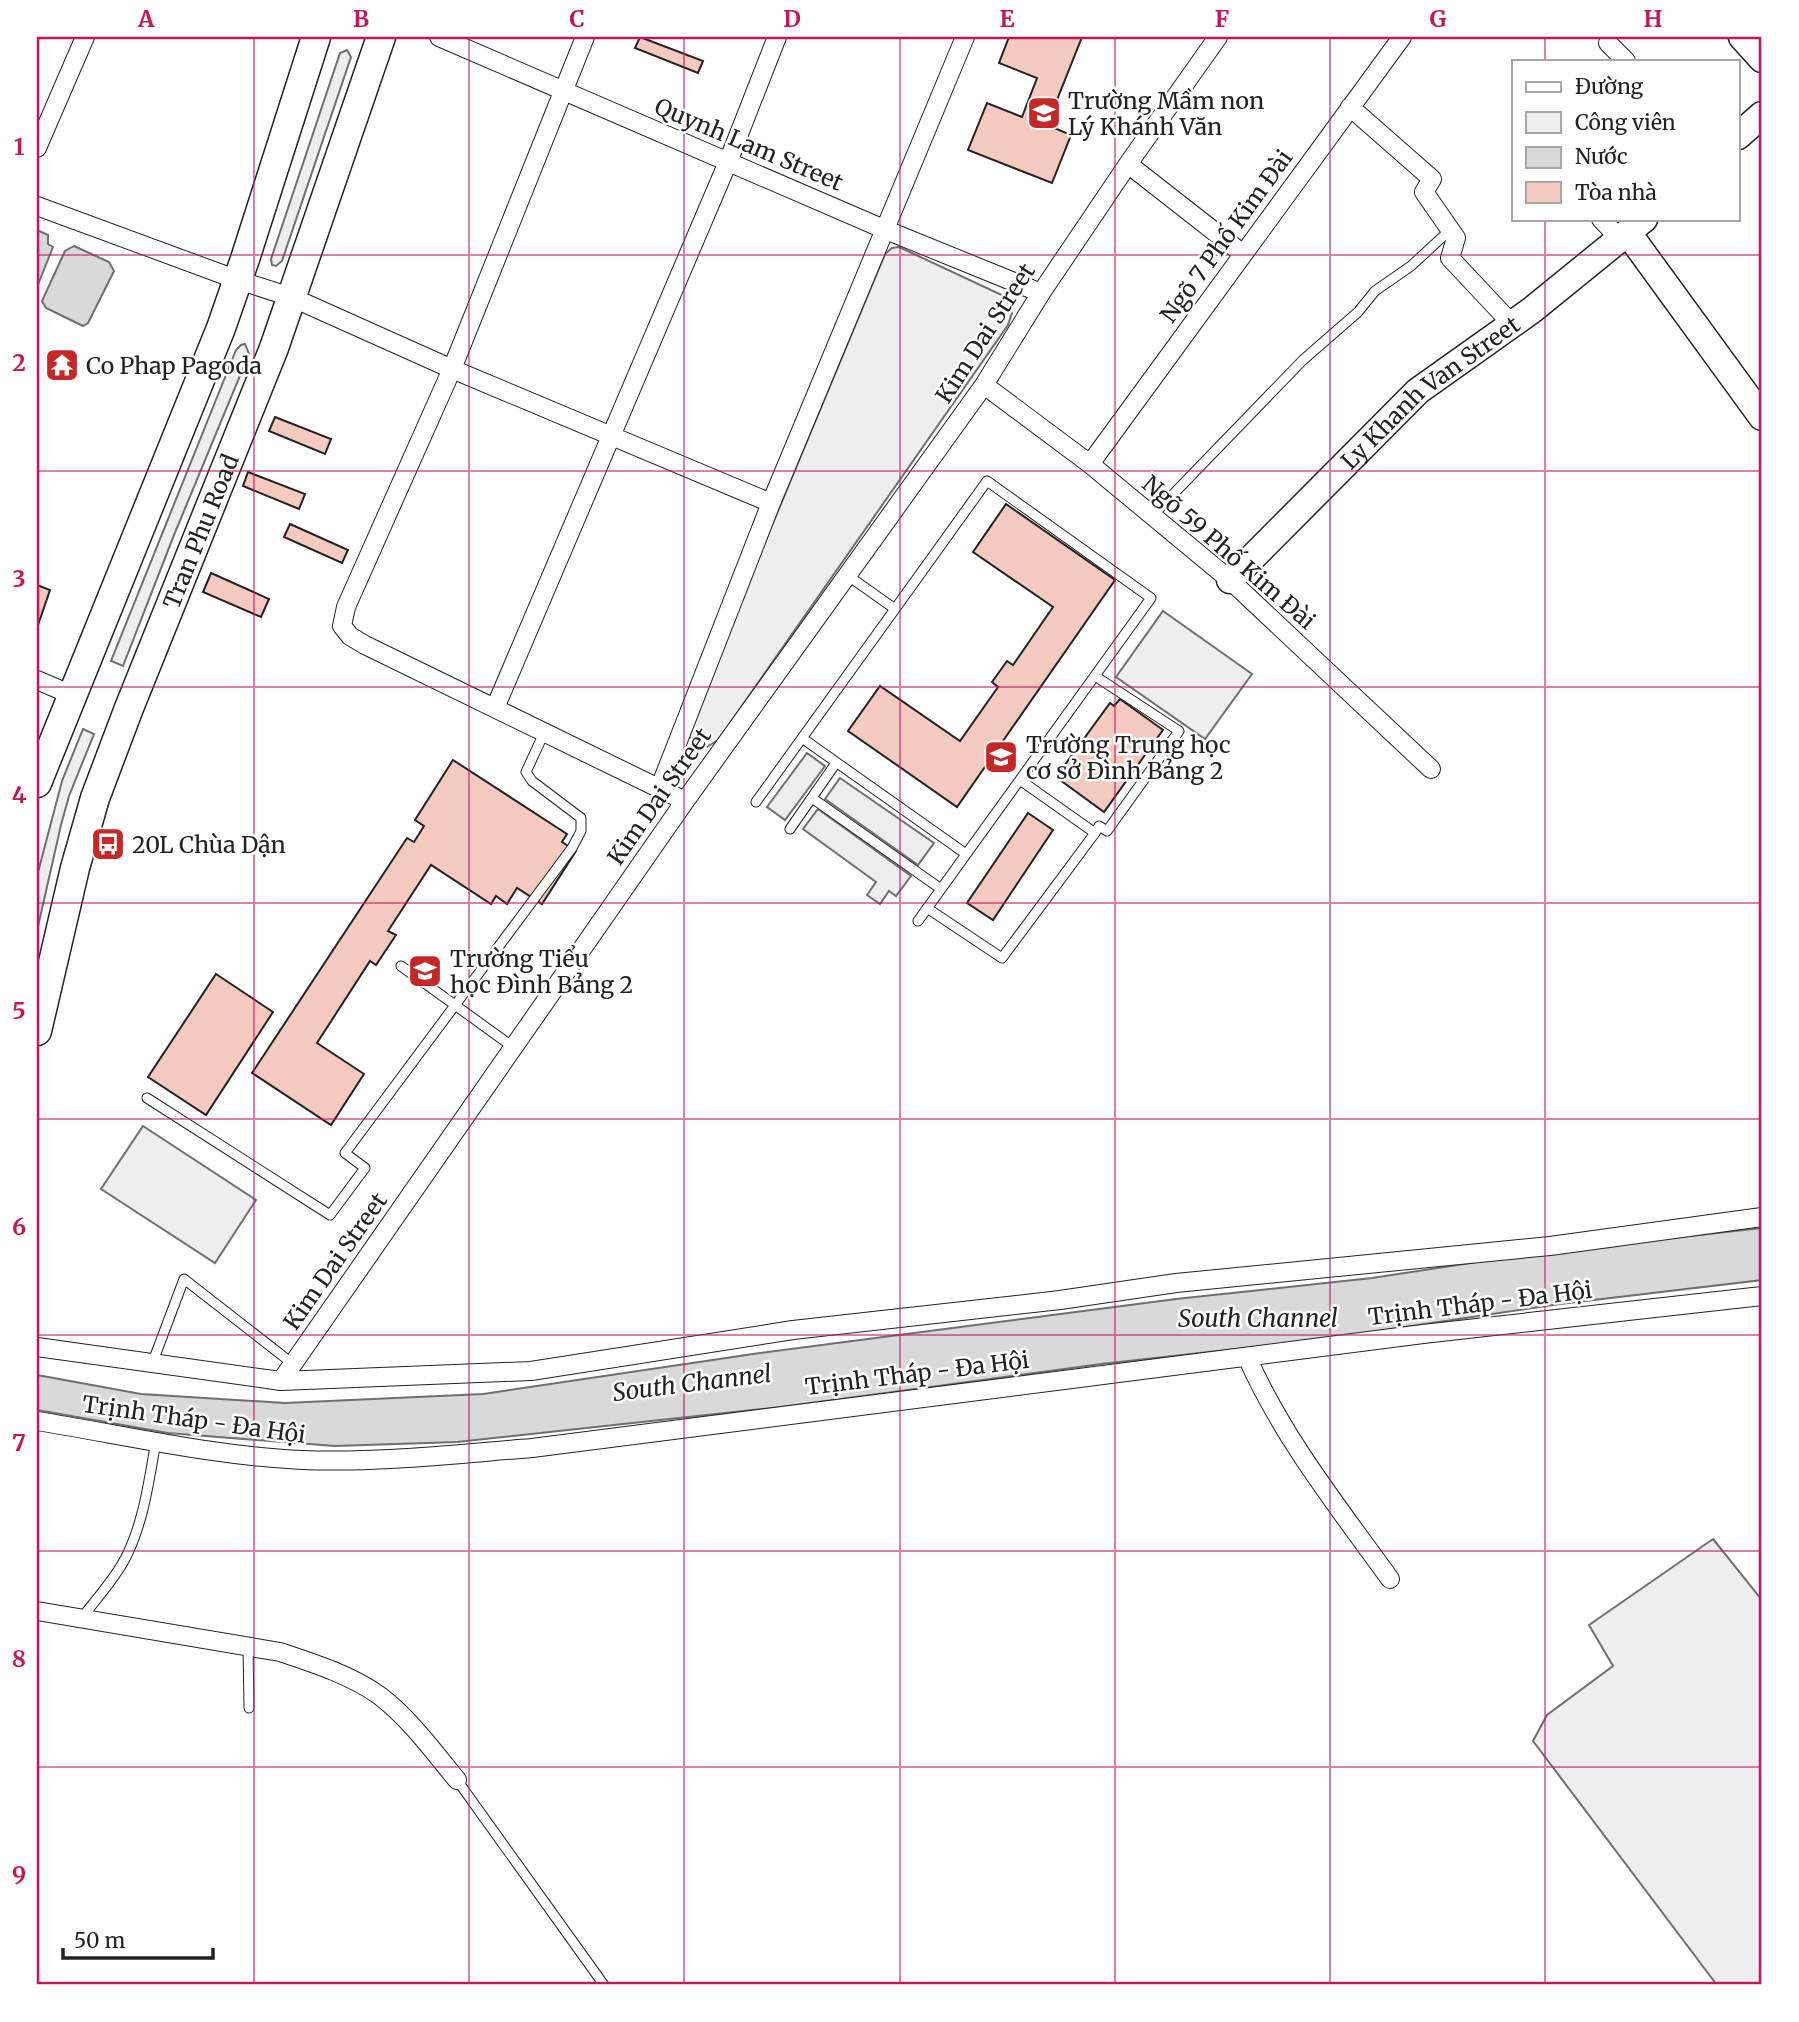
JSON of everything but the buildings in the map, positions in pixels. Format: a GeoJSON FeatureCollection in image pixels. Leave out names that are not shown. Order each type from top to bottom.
{"type":"FeatureCollection","features":[{"type":"Feature","properties":{"kind":"main road"},"geometry":{"type":"LineString","coordinates":[[37,783],[221,328],[316,37]]}},
{"type":"Feature","properties":{"kind":"main road","name":"Tran Phu Road"},"geometry":{"type":"LineString","coordinates":[[37,1031],[42,984],[95,798],[274,348],[381,37]]}},
{"type":"Feature","properties":{"kind":"main road"},"geometry":{"type":"LineString","coordinates":[[1742,37],[1762,59]]}},
{"type":"Feature","properties":{"kind":"main road"},"geometry":{"type":"LineString","coordinates":[[1740,134],[1762,115]]}},
{"type":"Feature","properties":{"kind":"main road"},"geometry":{"type":"LineString","coordinates":[[1631,230],[1762,417]]}},
{"type":"Feature","properties":{"kind":"main road","name":"Ly Khanh Van Street"},"geometry":{"type":"LineString","coordinates":[[1230,580],[1418,391],[1512,324],[1631,230]]}},
{"type":"Feature","properties":{"kind":"street"},"geometry":{"type":"LineString","coordinates":[[37,148],[85,37]]}},
{"type":"Feature","properties":{"kind":"street","name":"Quynh Lam Street"},"geometry":{"type":"LineString","coordinates":[[439,37],[886,230],[1041,293]]}},
{"type":"Feature","properties":{"kind":"street"},"geometry":{"type":"LineString","coordinates":[[585,37],[452,369],[346,607],[342,626],[350,636],[365,645],[685,801]]}},
{"type":"Feature","properties":{"kind":"street"},"geometry":{"type":"LineString","coordinates":[[495,708],[728,162],[777,37]]}},
{"type":"Feature","properties":{"kind":"street"},"geometry":{"type":"LineString","coordinates":[[660,787],[771,503],[965,37]]}},
{"type":"Feature","properties":{"kind":"street","name":"Kim Dai Street"},"geometry":{"type":"LineString","coordinates":[[281,1381],[685,801],[984,385],[1041,293],[1218,37]]}},
{"type":"Feature","properties":{"kind":"street","name":"Ngõ 7 Phố Kim Đài"},"geometry":{"type":"LineString","coordinates":[[1090,464],[1402,37]]}},
{"type":"Feature","properties":{"kind":"street"},"geometry":{"type":"LineString","coordinates":[[1608,43],[1625,60]]}},
{"type":"Feature","properties":{"kind":"street"},"geometry":{"type":"LineString","coordinates":[[1350,107],[1432,179],[1424,192],[1456,238],[1450,258],[1512,324]]}},
{"type":"Feature","properties":{"kind":"street"},"geometry":{"type":"LineString","coordinates":[[1128,164],[1243,254]]}},
{"type":"Feature","properties":{"kind":"street"},"geometry":{"type":"LineString","coordinates":[[37,206],[291,297],[452,369],[771,503]]}},
{"type":"Feature","properties":{"kind":"street"},"geometry":{"type":"LineString","coordinates":[[1604,220],[1631,230]]}},
{"type":"Feature","properties":{"kind":"street","name":"Ngõ 59 Phố Kim Đài"},"geometry":{"type":"LineString","coordinates":[[984,385],[1090,464],[1230,580],[1431,769]]}},
{"type":"Feature","properties":{"kind":"street"},"geometry":{"type":"LineString","coordinates":[[37,680],[72,695]]}},
{"type":"Feature","properties":{"kind":"street"},"geometry":{"type":"LineString","coordinates":[[37,1347],[281,1381],[531,1371],[793,1330],[1060,1300],[1176,1283],[1550,1246],[1762,1217]]}},
{"type":"Feature","properties":{"kind":"street","name":"Trịnh Tháp - Đa Hội"},"geometry":{"type":"LineString","coordinates":[[37,1421],[228,1453],[302,1460],[430,1456],[532,1448],[1423,1334],[1762,1296]]}},
{"type":"Feature","properties":{"kind":"street"},"geometry":{"type":"LineString","coordinates":[[1247,1357],[1264,1395],[1292,1441],[1390,1579]]}},
{"type":"Feature","properties":{"kind":"street"},"geometry":{"type":"LineString","coordinates":[[37,1611],[280,1652],[310,1662],[377,1694],[457,1780]]}},
{"type":"Feature","properties":{"kind":"lane"},"geometry":{"type":"LineString","coordinates":[[1152,516],[1303,360],[1359,312],[1376,291],[1411,266],[1450,230]]}},
{"type":"Feature","properties":{"kind":"lane"},"geometry":{"type":"LineString","coordinates":[[757,802],[988,481],[1151,598],[918,921]]}},
{"type":"Feature","properties":{"kind":"lane"},"geometry":{"type":"LineString","coordinates":[[847,575],[895,609]]}},
{"type":"Feature","properties":{"kind":"lane"},"geometry":{"type":"LineString","coordinates":[[928,908],[1002,958],[1095,832],[1100,826],[1107,831],[1179,731],[1095,676]]}},
{"type":"Feature","properties":{"kind":"lane"},"geometry":{"type":"LineString","coordinates":[[147,1098],[330,1215],[365,1168],[345,1153],[572,848],[581,831],[581,818],[532,781],[526,772],[544,733]]}},
{"type":"Feature","properties":{"kind":"lane"},"geometry":{"type":"LineString","coordinates":[[802,738],[966,855]]}},
{"type":"Feature","properties":{"kind":"lane"},"geometry":{"type":"LineString","coordinates":[[790,829],[836,762]]}},
{"type":"Feature","properties":{"kind":"lane"},"geometry":{"type":"LineString","coordinates":[[1020,780],[1095,832]]}},
{"type":"Feature","properties":{"kind":"lane"},"geometry":{"type":"LineString","coordinates":[[811,798],[941,890]]}},
{"type":"Feature","properties":{"kind":"lane"},"geometry":{"type":"LineString","coordinates":[[401,966],[513,1048]]}},
{"type":"Feature","properties":{"kind":"lane"},"geometry":{"type":"LineString","coordinates":[[152,1365],[184,1279],[293,1364]]}},
{"type":"Feature","properties":{"kind":"lane"},"geometry":{"type":"LineString","coordinates":[[81,1619],[125,1559],[137,1530],[148,1489],[156,1441]]}},
{"type":"Feature","properties":{"kind":"lane"},"geometry":{"type":"LineString","coordinates":[[248,1647],[249,1708]]}},
{"type":"Feature","properties":{"kind":"lane"},"geometry":{"type":"LineString","coordinates":[[457,1780],[604,1985]]}},
{"type":"Feature","properties":{"kind":"green space"},"geometry":{"type":"Polygon","coordinates":[[[347,50],[351,57],[282,261],[276,266],[272,265],[271,259],[340,53],[347,50]]]}},
{"type":"Feature","properties":{"kind":"green space"},"geometry":{"type":"Polygon","coordinates":[[[899,247],[1006,297],[1012,313],[1008,325],[718,740],[707,747],[698,744],[688,736],[688,727],[885,254],[892,248],[899,247]]]}},
{"type":"Feature","properties":{"kind":"green space"},"geometry":{"type":"Polygon","coordinates":[[[245,344],[249,354],[123,666],[111,661],[236,350],[245,344]]]}},
{"type":"Feature","properties":{"kind":"green space"},"geometry":{"type":"Polygon","coordinates":[[[1163,611],[1252,674],[1205,739],[1116,677],[1163,611]]]}},
{"type":"Feature","properties":{"kind":"green space"},"geometry":{"type":"Polygon","coordinates":[[[83,729],[94,734],[69,796],[37,931],[37,876],[62,781],[83,729]]]}},
{"type":"Feature","properties":{"kind":"green space"},"geometry":{"type":"Polygon","coordinates":[[[143,1126],[256,1200],[215,1263],[101,1189],[143,1126]]]}},
{"type":"Feature","properties":{"kind":"green space"},"geometry":{"type":"Polygon","coordinates":[[[1713,1539],[1762,1600],[1762,1985],[1717,1985],[1533,1741],[1547,1715],[1613,1666],[1589,1625],[1713,1539]]]}},
{"type":"Feature","properties":{"kind":"shaded area"},"geometry":{"type":"Polygon","coordinates":[[[807,753],[825,766],[785,820],[767,807],[807,753]]]}},
{"type":"Feature","properties":{"kind":"shaded area"},"geometry":{"type":"Polygon","coordinates":[[[840,778],[934,843],[918,865],[825,799],[840,778]]]}},
{"type":"Feature","properties":{"kind":"shaded area"},"geometry":{"type":"Polygon","coordinates":[[[818,809],[911,876],[896,896],[889,891],[880,904],[867,895],[876,882],[803,829],[818,809]]]}},
{"type":"Feature","properties":{"kind":"water"},"geometry":{"type":"Polygon","coordinates":[[[37,230],[48,235],[48,244],[53,247],[37,287],[37,230]]]}},
{"type":"Feature","properties":{"kind":"water"},"geometry":{"type":"Polygon","coordinates":[[[74,246],[109,262],[114,271],[88,323],[83,326],[46,308],[42,301],[65,251],[74,246]]]}},
{"type":"Feature","properties":{"kind":"water","name":"South Channel"},"geometry":{"type":"Polygon","coordinates":[[[1762,1228],[1762,1280],[1560,1304],[1325,1339],[1101,1364],[781,1407],[457,1442],[335,1446],[243,1439],[168,1433],[37,1410],[37,1375],[141,1394],[285,1403],[483,1394],[753,1354],[1176,1299],[1372,1278],[1536,1253],[1762,1228]]]}},
{"type":"Feature","properties":{"kind":"place","name":"Trường Mầm non Lý Khánh Văn"},"geometry":{"type":"Point","coordinates":[1044,113]}},
{"type":"Feature","properties":{"kind":"place","name":"Co Phap Pagoda"},"geometry":{"type":"Point","coordinates":[62,365]}},
{"type":"Feature","properties":{"kind":"place","name":"Trường Trung học cơ sở Đình Bảng 2"},"geometry":{"type":"Point","coordinates":[1001,757]}},
{"type":"Feature","properties":{"kind":"place","name":"20L Chùa Dận"},"geometry":{"type":"Point","coordinates":[108,844]}},
{"type":"Feature","properties":{"kind":"place","name":"Trường Tiểu học Đình Bảng 2"},"geometry":{"type":"Point","coordinates":[425,971]}}]}
